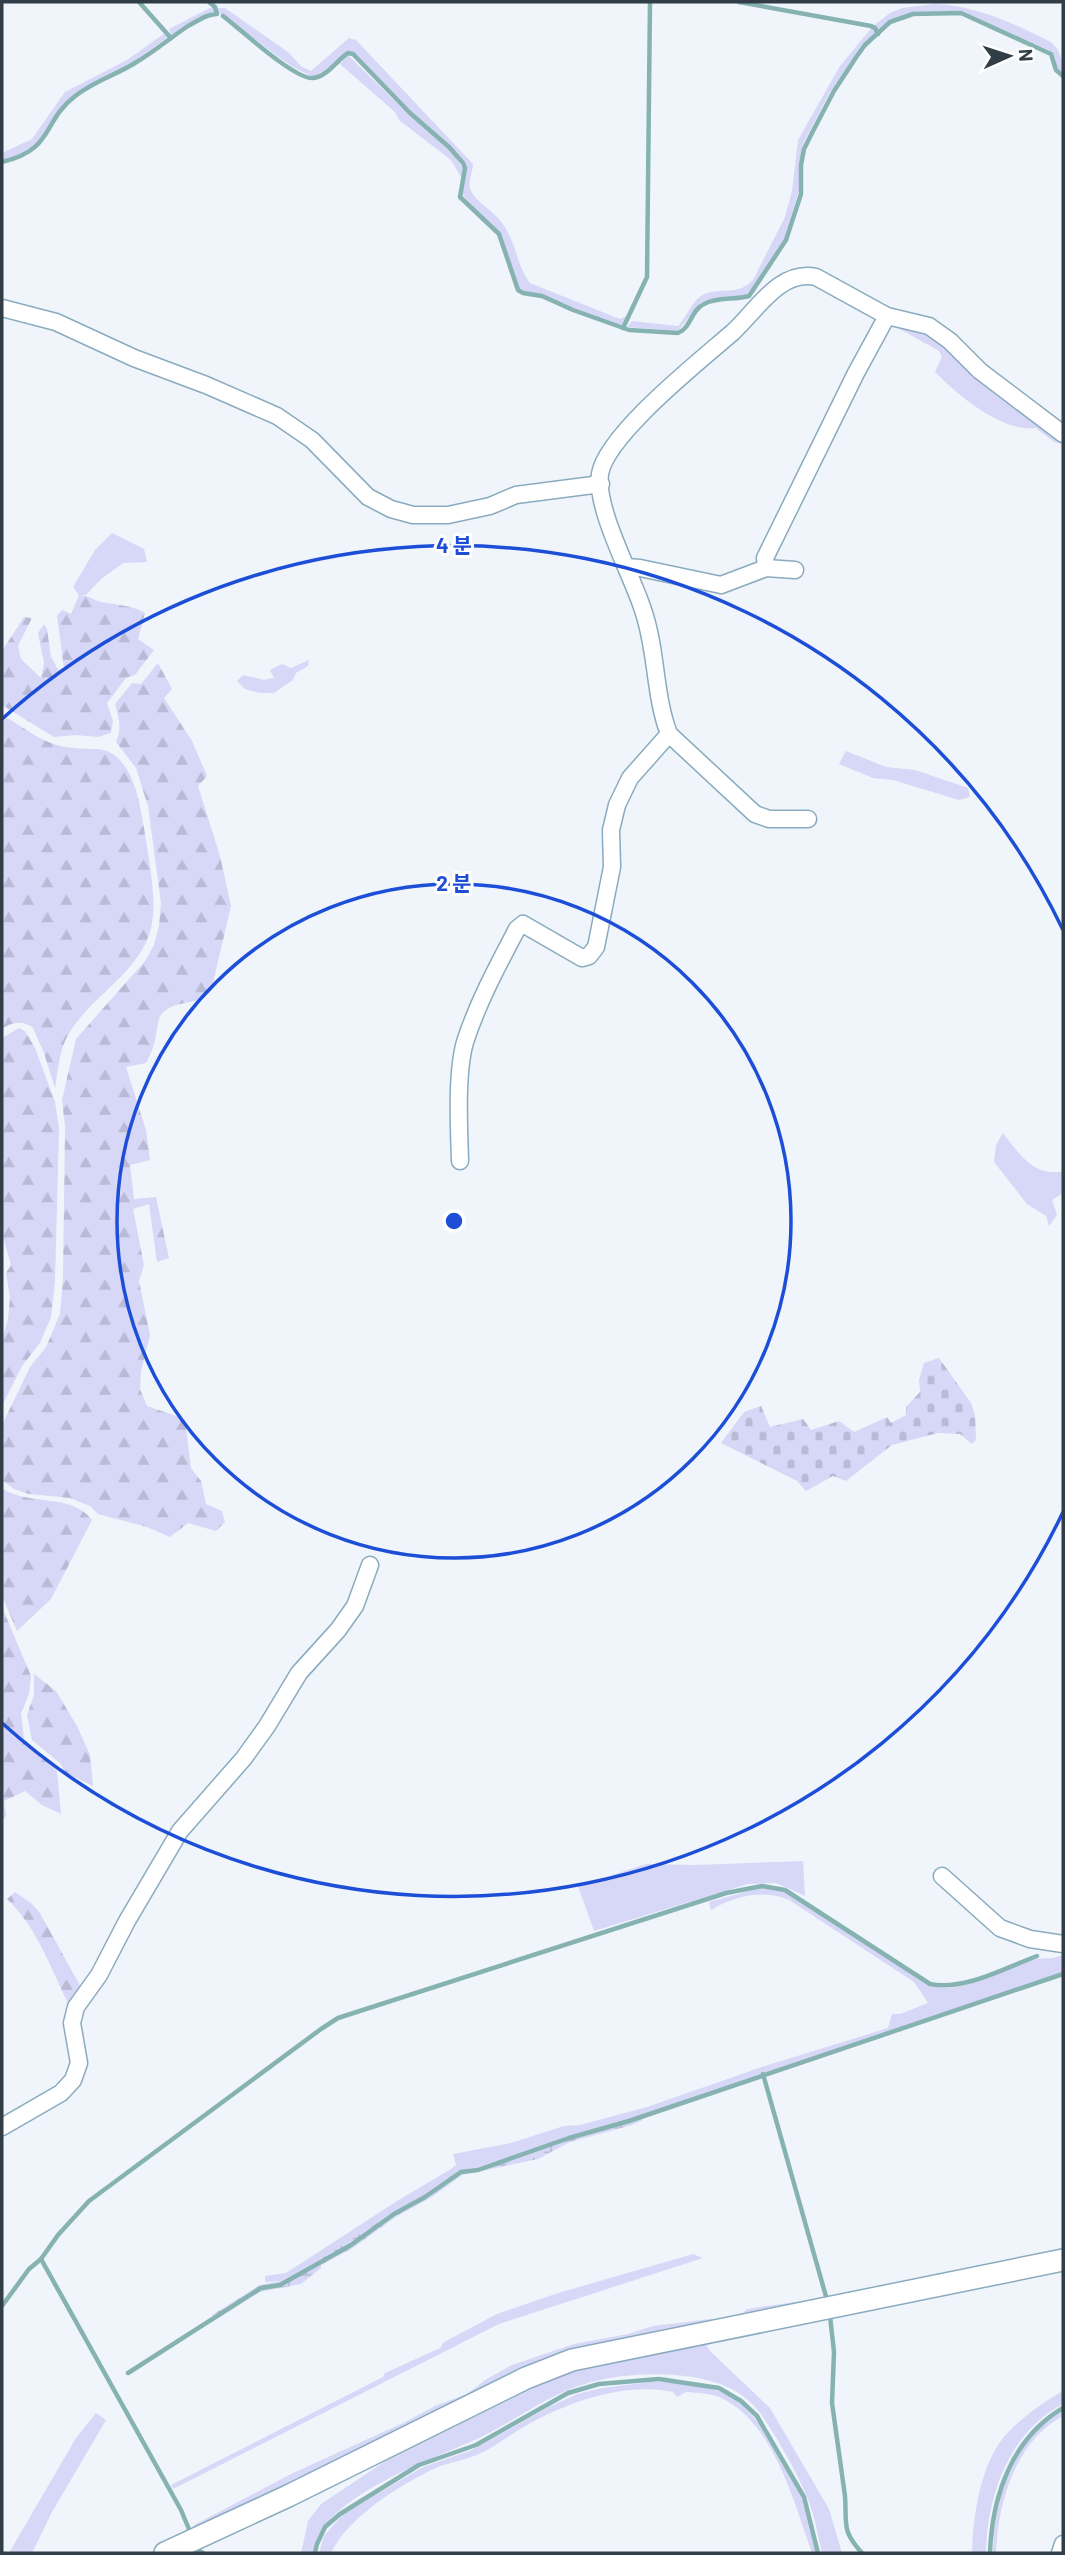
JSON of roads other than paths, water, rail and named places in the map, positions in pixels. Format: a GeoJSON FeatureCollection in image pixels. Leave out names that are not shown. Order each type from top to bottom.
{"type":"FeatureCollection","features":[{"type":"Feature","properties":{"kind":"street"},"geometry":{"type":"LineString","coordinates":[[808,819],[769,819],[755,814],[668,734],[644,611],[605,508],[600,475],[611,449],[660,397],[746,320],[782,282],[806,274],[887,316],[929,326],[950,341],[980,371],[1063,434]]}},
{"type":"Feature","properties":{"kind":"street"},"geometry":{"type":"LineString","coordinates":[[2,309],[56,322],[123,353],[277,416],[312,440],[368,497],[391,509],[413,515],[447,515],[490,506],[516,495],[601,484]]}},
{"type":"Feature","properties":{"kind":"street"},"geometry":{"type":"LineString","coordinates":[[765,568],[765,558],[887,316]]}},
{"type":"Feature","properties":{"kind":"street"},"geometry":{"type":"LineString","coordinates":[[626,567],[721,585],[765,568],[795,570]]}},
{"type":"Feature","properties":{"kind":"street"},"geometry":{"type":"LineString","coordinates":[[460,1161],[462,1059],[465,1043],[492,976],[517,929],[523,924],[582,958],[589,956],[596,947],[611,867],[611,830],[617,805],[630,778],[668,734]]}},
{"type":"Feature","properties":{"kind":"street"},"geometry":{"type":"LineString","coordinates":[[2,2127],[61,2093],[73,2080],[79,2063],[72,2023],[76,2007],[99,1975],[180,1830],[244,1758],[299,1673],[338,1630],[355,1606],[370,1565]]}},
{"type":"Feature","properties":{"kind":"street"},"geometry":{"type":"LineString","coordinates":[[942,1877],[1000,1928],[1030,1939],[1063,1944]]}},
{"type":"Feature","properties":{"kind":"street"},"geometry":{"type":"LineString","coordinates":[[164,2553],[288,2496],[526,2378],[572,2360],[1063,2260]]}},
{"type":"Feature","properties":{"kind":"street"},"geometry":{"type":"LineString","coordinates":[[1060,2553],[1063,2544]]}},
{"type":"Feature","properties":{"kind":"waterway"},"geometry":{"type":"LineString","coordinates":[[139,2],[171,38]]}},
{"type":"Feature","properties":{"kind":"waterway"},"geometry":{"type":"LineString","coordinates":[[2,162],[19,157],[39,143],[64,106],[81,92],[142,59],[188,26],[206,16],[217,14],[215,7],[209,2]]}},
{"type":"Feature","properties":{"kind":"waterway"},"geometry":{"type":"LineString","coordinates":[[623,328],[647,277],[650,2]]}},
{"type":"Feature","properties":{"kind":"waterway"},"geometry":{"type":"LineString","coordinates":[[739,2],[871,26],[878,34]]}},
{"type":"Feature","properties":{"kind":"waterway"},"geometry":{"type":"LineString","coordinates":[[223,16],[267,52],[305,76],[318,77],[348,53],[353,54],[463,163],[465,168],[460,197],[499,234],[518,290],[542,296],[629,330],[678,333],[704,304],[714,300],[749,296],[786,240],[801,194],[804,149],[813,131],[834,91],[857,56],[890,22],[913,14],[961,13],[1051,54],[1056,70],[1063,76]]}},
{"type":"Feature","properties":{"kind":"waterway"},"geometry":{"type":"LineString","coordinates":[[2,2306],[29,2269],[41,2259],[58,2235],[89,2201],[338,2018],[726,1893],[762,1886],[785,1890],[930,1984],[970,1981],[1037,1956]]}},
{"type":"Feature","properties":{"kind":"waterway"},"geometry":{"type":"LineString","coordinates":[[128,2373],[261,2288],[280,2285],[351,2245],[461,2172],[478,2170],[569,2138],[629,2121],[1063,1974]]}},
{"type":"Feature","properties":{"kind":"waterway"},"geometry":{"type":"LineString","coordinates":[[763,2074],[827,2300]]}},
{"type":"Feature","properties":{"kind":"waterway"},"geometry":{"type":"LineString","coordinates":[[41,2259],[181,2510],[191,2534]]}},
{"type":"Feature","properties":{"kind":"waterway"},"geometry":{"type":"LineString","coordinates":[[830,2316],[834,2352],[832,2403],[845,2496],[846,2526],[862,2553]]}},
{"type":"Feature","properties":{"kind":"waterway"},"geometry":{"type":"LineString","coordinates":[[315,2553],[325,2527],[340,2514],[419,2465],[476,2445],[568,2393],[599,2384],[659,2379],[719,2388],[741,2401],[757,2416],[804,2497],[818,2553]]}},
{"type":"Feature","properties":{"kind":"waterway"},"geometry":{"type":"LineString","coordinates":[[990,2553],[995,2511],[1008,2470],[1030,2435],[1063,2408]]}},
{"type":"Feature","properties":{"kind":"waterway"},"geometry":{"type":"LineString","coordinates":[[198,2550],[203,2553]]}}]}
